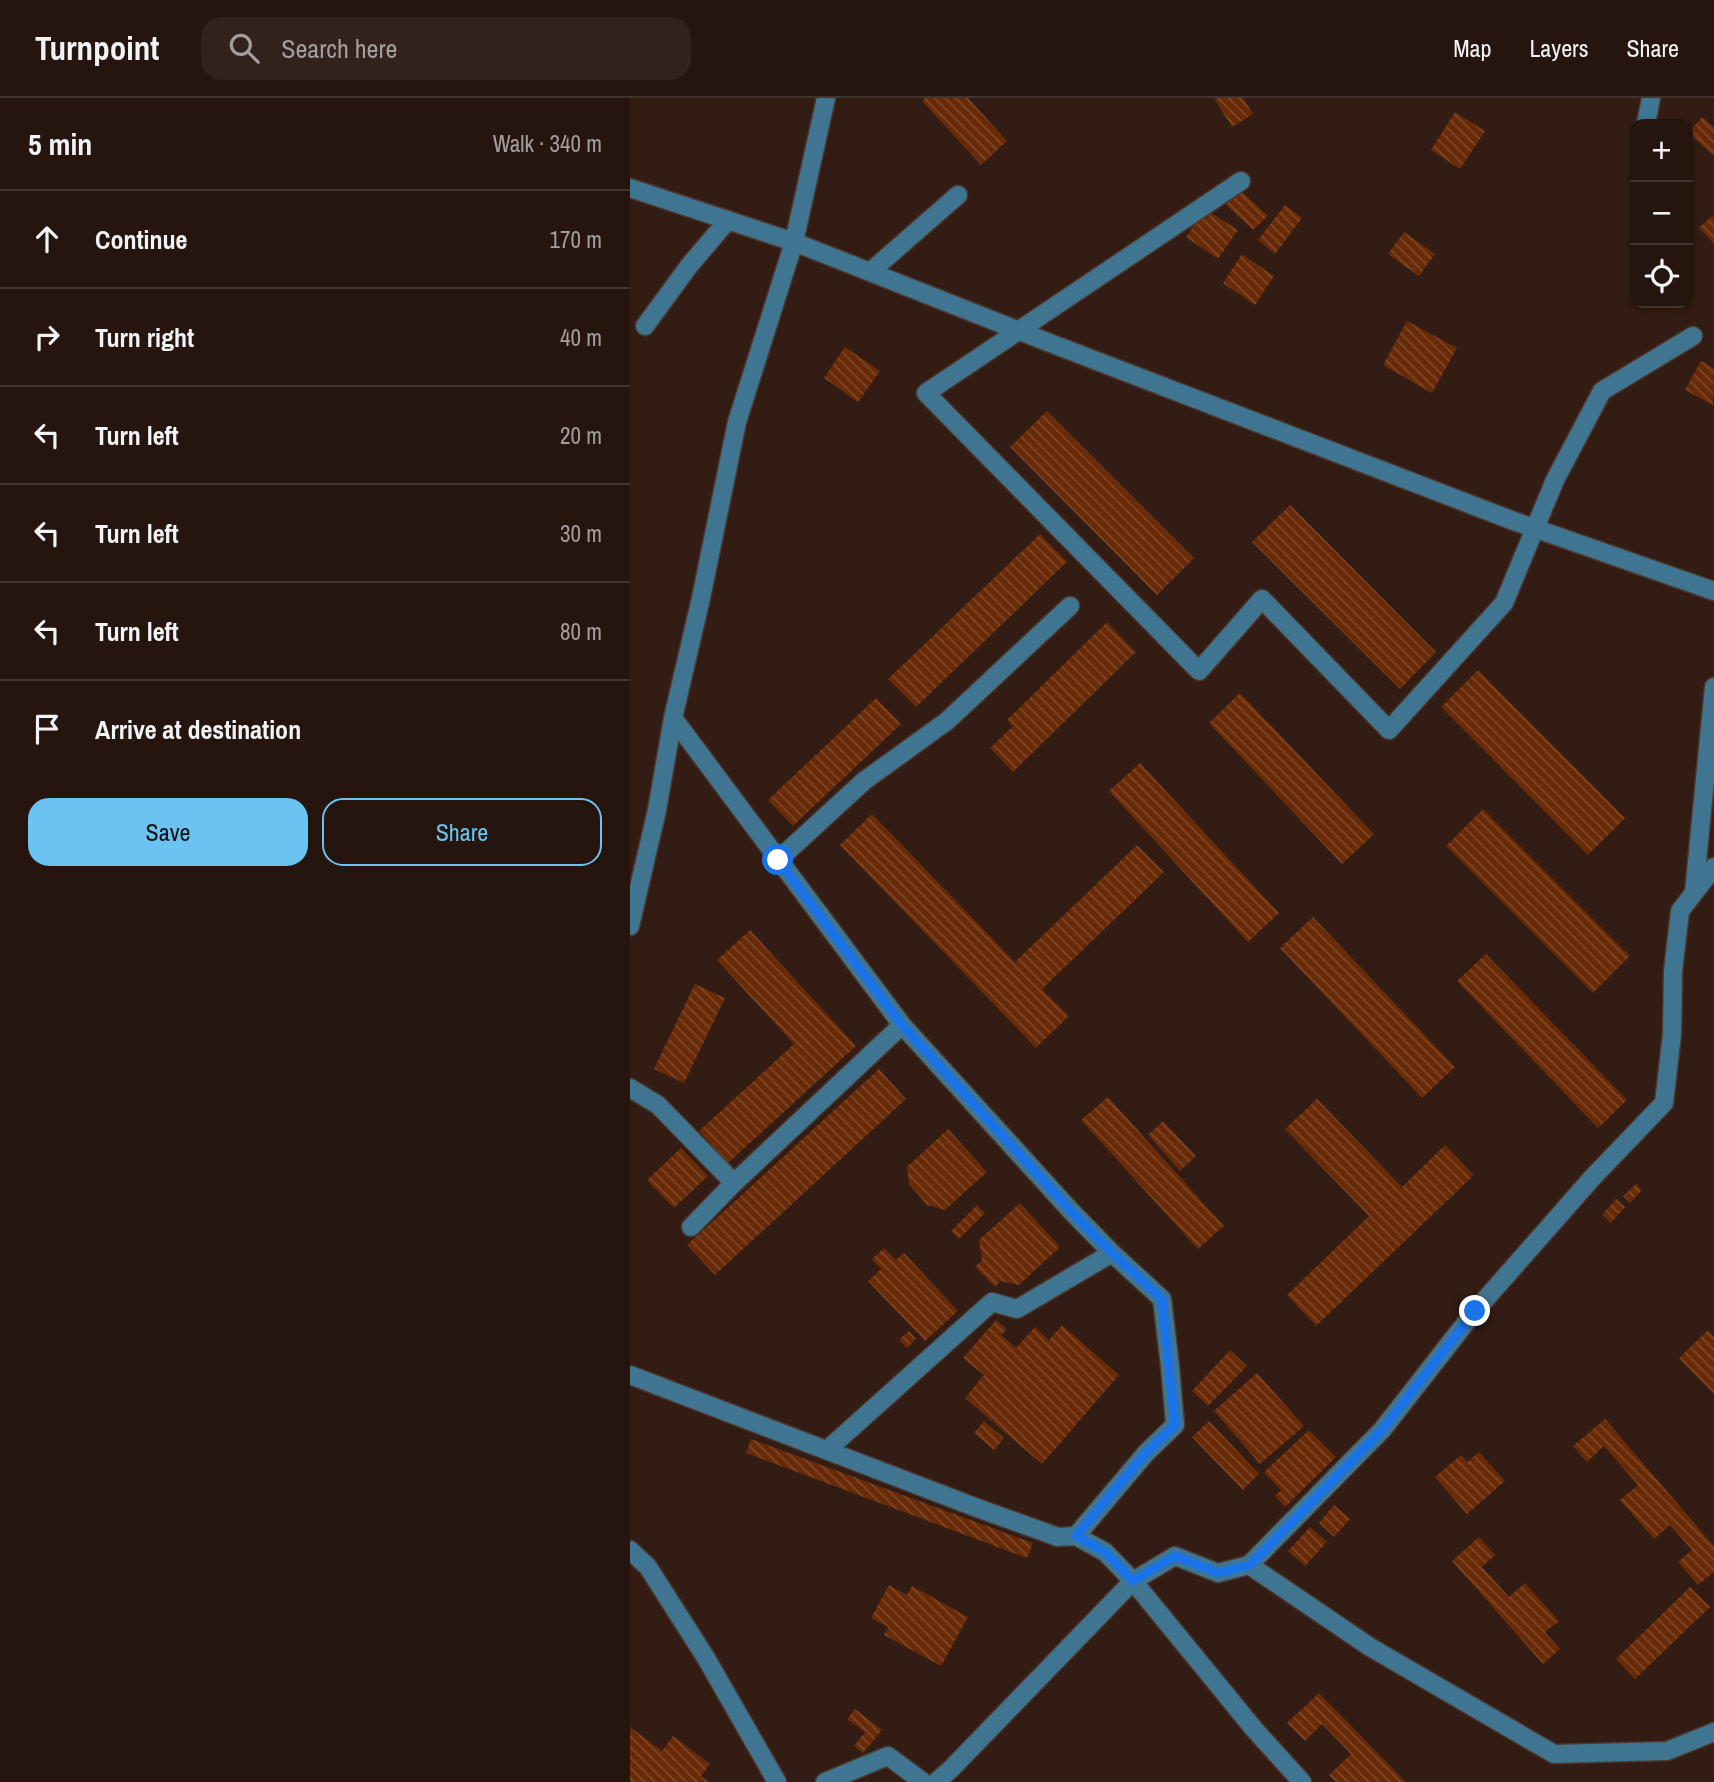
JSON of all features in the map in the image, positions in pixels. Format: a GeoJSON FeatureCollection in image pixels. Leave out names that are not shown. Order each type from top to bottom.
{"type":"FeatureCollection","features":[{"type":"Feature","properties":{"kind":"street"},"geometry":{"type":"LineString","coordinates":[[631,916],[657,810],[673,718],[737,422],[794,242],[826,98]]}},
{"type":"Feature","properties":{"kind":"street"},"geometry":{"type":"LineString","coordinates":[[1647,119],[1651,98]]}},
{"type":"Feature","properties":{"kind":"street"},"geometry":{"type":"LineString","coordinates":[[1241,181],[926,393],[1199,671],[1262,599],[1389,730],[1504,603],[1555,480],[1602,391],[1693,336]]}},
{"type":"Feature","properties":{"kind":"street"},"geometry":{"type":"LineString","coordinates":[[630,188],[794,242],[1535,529],[1714,591]]}},
{"type":"Feature","properties":{"kind":"street"},"geometry":{"type":"LineString","coordinates":[[870,272],[958,195]]}},
{"type":"Feature","properties":{"kind":"street"},"geometry":{"type":"LineString","coordinates":[[645,326],[689,266],[729,220]]}},
{"type":"Feature","properties":{"kind":"street"},"geometry":{"type":"LineString","coordinates":[[778,860],[864,781],[947,721],[1070,606]]}},
{"type":"Feature","properties":{"kind":"street"},"geometry":{"type":"LineString","coordinates":[[1694,893],[1714,687]]}},
{"type":"Feature","properties":{"kind":"street"},"geometry":{"type":"LineString","coordinates":[[673,718],[902,1025],[1009,1145],[1112,1253],[1162,1299],[1175,1425],[1146,1453],[1076,1536]]}},
{"type":"Feature","properties":{"kind":"street"},"geometry":{"type":"LineString","coordinates":[[936,1782],[1133,1581],[1175,1556],[1218,1573],[1250,1565],[1382,1430],[1475,1311],[1593,1177],[1664,1103],[1672,1034],[1672,971],[1680,911],[1714,867]]}},
{"type":"Feature","properties":{"kind":"street"},"geometry":{"type":"LineString","coordinates":[[691,1227],[902,1025]]}},
{"type":"Feature","properties":{"kind":"street"},"geometry":{"type":"LineString","coordinates":[[630,1088],[658,1105],[734,1183]]}},
{"type":"Feature","properties":{"kind":"street"},"geometry":{"type":"LineString","coordinates":[[827,1450],[992,1302],[1017,1309],[1112,1253]]}},
{"type":"Feature","properties":{"kind":"street"},"geometry":{"type":"LineString","coordinates":[[630,1375],[1058,1537],[1076,1536],[1105,1552],[1133,1581],[1301,1782]]}},
{"type":"Feature","properties":{"kind":"street"},"geometry":{"type":"LineString","coordinates":[[630,1550],[648,1567],[699,1646],[777,1782]]}},
{"type":"Feature","properties":{"kind":"street"},"geometry":{"type":"LineString","coordinates":[[1250,1565],[1370,1647],[1554,1754],[1667,1751],[1714,1732]]}},
{"type":"Feature","properties":{"kind":"street"},"geometry":{"type":"LineString","coordinates":[[825,1782],[888,1756],[923,1782]]}},
{"type":"Feature","properties":{"kind":"building"},"geometry":{"type":"Polygon","coordinates":[[[925,98],[968,98],[1007,141],[981,165],[922,101],[925,98]]]}},
{"type":"Feature","properties":{"kind":"building"},"geometry":{"type":"Polygon","coordinates":[[[1214,98],[1243,98],[1253,114],[1232,127],[1214,98]]]}},
{"type":"Feature","properties":{"kind":"building"},"geometry":{"type":"Polygon","coordinates":[[[1455,112],[1485,131],[1460,169],[1431,150],[1455,112]]]}},
{"type":"Feature","properties":{"kind":"building"},"geometry":{"type":"Polygon","coordinates":[[[1702,117],[1714,127],[1714,156],[1693,137],[1693,127],[1702,117]]]}},
{"type":"Feature","properties":{"kind":"building"},"geometry":{"type":"Polygon","coordinates":[[[1238,188],[1268,216],[1253,230],[1224,203],[1238,188]]]}},
{"type":"Feature","properties":{"kind":"building"},"geometry":{"type":"Polygon","coordinates":[[[1285,205],[1302,218],[1275,254],[1258,240],[1285,205]]]}},
{"type":"Feature","properties":{"kind":"building"},"geometry":{"type":"Polygon","coordinates":[[[1205,209],[1238,230],[1218,259],[1186,237],[1205,209]]]}},
{"type":"Feature","properties":{"kind":"building"},"geometry":{"type":"Polygon","coordinates":[[[1712,216],[1714,218],[1714,244],[1699,228],[1712,216]]]}},
{"type":"Feature","properties":{"kind":"building"},"geometry":{"type":"Polygon","coordinates":[[[1404,232],[1435,254],[1419,276],[1388,254],[1404,232]]]}},
{"type":"Feature","properties":{"kind":"building"},"geometry":{"type":"Polygon","coordinates":[[[1242,254],[1274,276],[1255,305],[1223,283],[1242,254]]]}},
{"type":"Feature","properties":{"kind":"building"},"geometry":{"type":"Polygon","coordinates":[[[1407,321],[1457,348],[1432,393],[1383,365],[1407,321]]]}},
{"type":"Feature","properties":{"kind":"building"},"geometry":{"type":"Polygon","coordinates":[[[845,347],[880,371],[858,402],[824,378],[845,347]]]}},
{"type":"Feature","properties":{"kind":"building"},"geometry":{"type":"Polygon","coordinates":[[[1701,361],[1714,368],[1713,405],[1685,390],[1701,361]]]}},
{"type":"Feature","properties":{"kind":"building"},"geometry":{"type":"Polygon","coordinates":[[[1047,411],[1194,558],[1157,595],[1010,447],[1047,411]]]}},
{"type":"Feature","properties":{"kind":"building"},"geometry":{"type":"Polygon","coordinates":[[[1290,505],[1436,652],[1400,689],[1252,542],[1290,505]]]}},
{"type":"Feature","properties":{"kind":"building"},"geometry":{"type":"Polygon","coordinates":[[[1040,534],[1067,562],[916,707],[888,679],[1040,534]]]}},
{"type":"Feature","properties":{"kind":"building"},"geometry":{"type":"Polygon","coordinates":[[[1107,622],[1136,652],[1013,772],[990,748],[1013,726],[1007,720],[1107,622]]]}},
{"type":"Feature","properties":{"kind":"building"},"geometry":{"type":"Polygon","coordinates":[[[1478,670],[1625,818],[1588,855],[1441,707],[1478,670]]]}},
{"type":"Feature","properties":{"kind":"building"},"geometry":{"type":"Polygon","coordinates":[[[1240,693],[1374,834],[1342,864],[1209,723],[1240,693]]]}},
{"type":"Feature","properties":{"kind":"building"},"geometry":{"type":"Polygon","coordinates":[[[876,698],[901,724],[793,826],[768,800],[876,698]]]}},
{"type":"Feature","properties":{"kind":"building"},"geometry":{"type":"Polygon","coordinates":[[[1140,763],[1279,913],[1248,942],[1109,791],[1140,763]]]}},
{"type":"Feature","properties":{"kind":"building"},"geometry":{"type":"Polygon","coordinates":[[[1483,809],[1630,956],[1593,993],[1446,846],[1483,809]]]}},
{"type":"Feature","properties":{"kind":"building"},"geometry":{"type":"Polygon","coordinates":[[[872,814],[1015,962],[1137,845],[1164,872],[1042,989],[1069,1016],[1036,1048],[840,845],[872,814]]]}},
{"type":"Feature","properties":{"kind":"building"},"geometry":{"type":"Polygon","coordinates":[[[1313,917],[1455,1067],[1422,1098],[1280,948],[1313,917]]]}},
{"type":"Feature","properties":{"kind":"building"},"geometry":{"type":"Polygon","coordinates":[[[750,930],[856,1046],[728,1163],[699,1131],[794,1044],[717,960],[750,930]]]}},
{"type":"Feature","properties":{"kind":"building"},"geometry":{"type":"Polygon","coordinates":[[[1486,954],[1627,1100],[1598,1128],[1457,981],[1486,954]]]}},
{"type":"Feature","properties":{"kind":"building"},"geometry":{"type":"Polygon","coordinates":[[[695,984],[725,998],[684,1083],[654,1069],[695,984]]]}},
{"type":"Feature","properties":{"kind":"building"},"geometry":{"type":"Polygon","coordinates":[[[879,1069],[906,1099],[715,1275],[687,1245],[879,1069]]]}},
{"type":"Feature","properties":{"kind":"building"},"geometry":{"type":"Polygon","coordinates":[[[1108,1097],[1224,1226],[1198,1249],[1081,1120],[1108,1097]]]}},
{"type":"Feature","properties":{"kind":"building"},"geometry":{"type":"Polygon","coordinates":[[[1317,1099],[1402,1187],[1445,1145],[1474,1175],[1316,1326],[1287,1295],[1369,1216],[1285,1129],[1317,1099]]]}},
{"type":"Feature","properties":{"kind":"building"},"geometry":{"type":"Polygon","coordinates":[[[1163,1121],[1196,1156],[1180,1171],[1148,1135],[1163,1121]]]}},
{"type":"Feature","properties":{"kind":"building"},"geometry":{"type":"Polygon","coordinates":[[[948,1129],[987,1172],[945,1210],[927,1205],[909,1184],[907,1167],[948,1129]]]}},
{"type":"Feature","properties":{"kind":"building"},"geometry":{"type":"Polygon","coordinates":[[[681,1148],[708,1176],[674,1208],[647,1180],[681,1148]]]}},
{"type":"Feature","properties":{"kind":"building"},"geometry":{"type":"Polygon","coordinates":[[[1636,1184],[1642,1190],[1630,1203],[1623,1196],[1636,1184]]]}},
{"type":"Feature","properties":{"kind":"building"},"geometry":{"type":"Polygon","coordinates":[[[1616,1199],[1625,1207],[1611,1223],[1602,1215],[1616,1199]]]}},
{"type":"Feature","properties":{"kind":"building"},"geometry":{"type":"Polygon","coordinates":[[[1020,1203],[1060,1247],[1019,1285],[1000,1281],[995,1287],[975,1267],[982,1260],[979,1240],[1020,1203]]]}},
{"type":"Feature","properties":{"kind":"building"},"geometry":{"type":"Polygon","coordinates":[[[977,1205],[985,1213],[959,1239],[951,1231],[977,1205]]]}},
{"type":"Feature","properties":{"kind":"building"},"geometry":{"type":"Polygon","coordinates":[[[884,1248],[896,1260],[904,1253],[958,1311],[925,1341],[868,1281],[881,1269],[872,1259],[884,1248]]]}},
{"type":"Feature","properties":{"kind":"building"},"geometry":{"type":"Polygon","coordinates":[[[996,1320],[1007,1329],[1001,1335],[1016,1348],[1035,1327],[1049,1340],[1062,1325],[1119,1375],[1042,1464],[965,1398],[984,1375],[963,1358],[996,1320]]]}},
{"type":"Feature","properties":{"kind":"building"},"geometry":{"type":"Polygon","coordinates":[[[1708,1330],[1714,1337],[1714,1394],[1679,1358],[1708,1330]]]}},
{"type":"Feature","properties":{"kind":"building"},"geometry":{"type":"Polygon","coordinates":[[[909,1331],[916,1339],[907,1348],[899,1340],[909,1331]]]}},
{"type":"Feature","properties":{"kind":"building"},"geometry":{"type":"Polygon","coordinates":[[[1230,1350],[1247,1366],[1208,1406],[1192,1391],[1230,1350]]]}},
{"type":"Feature","properties":{"kind":"building"},"geometry":{"type":"Polygon","coordinates":[[[1257,1373],[1304,1426],[1260,1464],[1214,1411],[1257,1373]]]}},
{"type":"Feature","properties":{"kind":"building"},"geometry":{"type":"Polygon","coordinates":[[[1605,1419],[1714,1546],[1714,1572],[1698,1585],[1678,1562],[1692,1550],[1670,1525],[1654,1539],[1620,1500],[1638,1485],[1604,1446],[1587,1462],[1573,1446],[1605,1419]]]}},
{"type":"Feature","properties":{"kind":"building"},"geometry":{"type":"Polygon","coordinates":[[[984,1421],[1004,1438],[994,1450],[974,1433],[984,1421]]]}},
{"type":"Feature","properties":{"kind":"building"},"geometry":{"type":"Polygon","coordinates":[[[1209,1421],[1259,1474],[1243,1490],[1192,1437],[1209,1421]]]}},
{"type":"Feature","properties":{"kind":"building"},"geometry":{"type":"Polygon","coordinates":[[[1309,1430],[1336,1457],[1285,1507],[1275,1496],[1281,1490],[1264,1472],[1309,1430]]]}},
{"type":"Feature","properties":{"kind":"building"},"geometry":{"type":"Polygon","coordinates":[[[751,1439],[1033,1543],[1027,1558],[746,1453],[751,1439]]]}},
{"type":"Feature","properties":{"kind":"building"},"geometry":{"type":"Polygon","coordinates":[[[1479,1452],[1505,1481],[1467,1514],[1435,1477],[1461,1455],[1467,1462],[1479,1452]]]}},
{"type":"Feature","properties":{"kind":"building"},"geometry":{"type":"Polygon","coordinates":[[[1334,1505],[1350,1519],[1334,1537],[1319,1523],[1334,1505]]]}},
{"type":"Feature","properties":{"kind":"building"},"geometry":{"type":"Polygon","coordinates":[[[1310,1527],[1327,1542],[1305,1566],[1288,1551],[1310,1527]]]}},
{"type":"Feature","properties":{"kind":"building"},"geometry":{"type":"Polygon","coordinates":[[[1479,1537],[1495,1555],[1482,1567],[1509,1597],[1525,1583],[1559,1621],[1545,1632],[1560,1649],[1543,1664],[1452,1561],[1479,1537]]]}},
{"type":"Feature","properties":{"kind":"building"},"geometry":{"type":"Polygon","coordinates":[[[889,1585],[907,1595],[912,1586],[968,1617],[941,1666],[884,1635],[888,1627],[871,1618],[889,1585]]]}},
{"type":"Feature","properties":{"kind":"building"},"geometry":{"type":"Polygon","coordinates":[[[1690,1587],[1710,1607],[1635,1679],[1616,1659],[1690,1587]]]}},
{"type":"Feature","properties":{"kind":"building"},"geometry":{"type":"Polygon","coordinates":[[[1319,1693],[1406,1782],[1336,1782],[1329,1775],[1351,1754],[1322,1724],[1305,1741],[1287,1723],[1319,1693]]]}},
{"type":"Feature","properties":{"kind":"building"},"geometry":{"type":"Polygon","coordinates":[[[855,1709],[882,1730],[863,1753],[854,1746],[865,1732],[847,1719],[855,1709]]]}},
{"type":"Feature","properties":{"kind":"building"},"geometry":{"type":"Polygon","coordinates":[[[630,1727],[662,1751],[673,1736],[710,1764],[701,1776],[709,1782],[630,1782],[630,1727]]]}},
{"type":"Feature","properties":{"kind":"route"},"geometry":{"type":"LineString","coordinates":[[778,860],[902,1025],[1071,1211],[1162,1299],[1175,1425],[1146,1453],[1076,1536],[1105,1552],[1133,1581],[1175,1556],[1218,1573],[1250,1565],[1382,1430],[1475,1311]]}}]}
